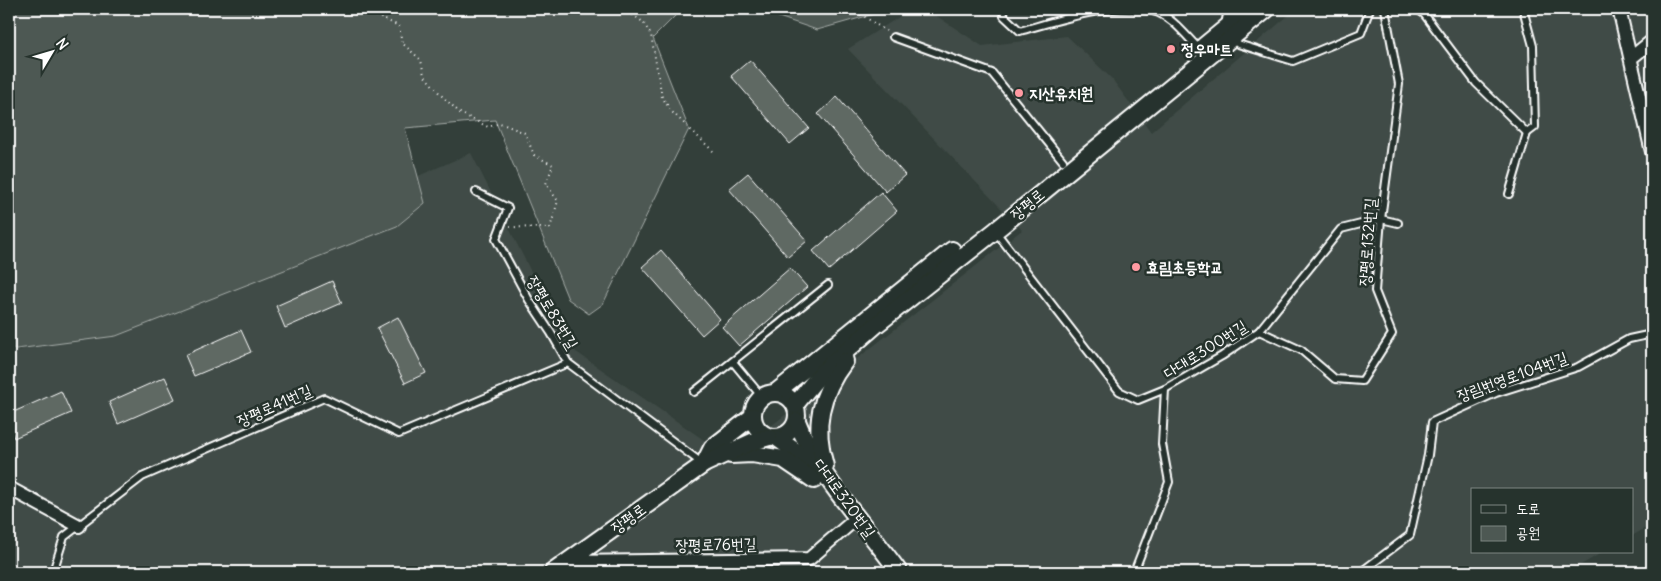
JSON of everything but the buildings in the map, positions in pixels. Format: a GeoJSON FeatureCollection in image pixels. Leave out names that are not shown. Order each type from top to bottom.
{"type":"FeatureCollection","features":[{"type":"Feature","properties":{"kind":"street","name":"장평로"},"geometry":{"type":"LineString","coordinates":[[1229,33],[1249,9]]}},
{"type":"Feature","properties":{"kind":"street","name":"장평로"},"geometry":{"type":"LineString","coordinates":[[796,413],[822,372],[854,344],[1066,165],[1229,33],[1267,9]]}},
{"type":"Feature","properties":{"kind":"street"},"geometry":{"type":"LineString","coordinates":[[1619,9],[1652,152]]}},
{"type":"Feature","properties":{"kind":"street"},"geometry":{"type":"LineString","coordinates":[[1631,58],[1652,41]]}},
{"type":"Feature","properties":{"kind":"street","name":"장평로"},"geometry":{"type":"LineString","coordinates":[[768,395],[795,378],[891,297],[992,226]]}},
{"type":"Feature","properties":{"kind":"street"},"geometry":{"type":"LineString","coordinates":[[704,464],[724,457],[752,454],[783,459],[809,478],[825,480],[820,451],[822,402],[831,379],[848,357],[854,344]]}},
{"type":"Feature","properties":{"kind":"street"},"geometry":{"type":"LineString","coordinates":[[724,457],[736,448],[789,433],[796,413],[785,395],[768,395],[755,405],[753,416],[755,426],[760,432],[773,437]]}},
{"type":"Feature","properties":{"kind":"street","name":"다대로320번길"},"geometry":{"type":"LineString","coordinates":[[796,413],[806,445],[825,480],[851,523],[886,572]]}},
{"type":"Feature","properties":{"kind":"street"},"geometry":{"type":"LineString","coordinates":[[704,464],[712,448],[753,416]]}},
{"type":"Feature","properties":{"kind":"street","name":"다대로320번길"},"geometry":{"type":"LineString","coordinates":[[773,437],[795,451],[825,480],[899,572]]}},
{"type":"Feature","properties":{"kind":"street","name":"장평로"},"geometry":{"type":"LineString","coordinates":[[553,572],[704,464]]}},
{"type":"Feature","properties":{"kind":"street"},"geometry":{"type":"LineString","coordinates":[[9,488],[79,526]]}},
{"type":"Feature","properties":{"kind":"street","name":"장평로76번길"},"geometry":{"type":"LineString","coordinates":[[568,562],[809,558],[851,523]]}},
{"type":"Feature","properties":{"kind":"lane"},"geometry":{"type":"LineString","coordinates":[[1003,9],[1004,16],[1020,31],[1110,9],[1153,11],[1169,19],[1203,54]]}},
{"type":"Feature","properties":{"kind":"lane"},"geometry":{"type":"LineString","coordinates":[[1228,9],[1229,33],[1238,44],[1293,61],[1362,33],[1370,9]]}},
{"type":"Feature","properties":{"kind":"lane","name":"장평로132번길"},"geometry":{"type":"LineString","coordinates":[[1260,330],[1302,350],[1335,379],[1362,381],[1392,334],[1375,291],[1381,219],[1400,84],[1386,9]]}},
{"type":"Feature","properties":{"kind":"lane"},"geometry":{"type":"LineString","coordinates":[[1417,9],[1424,14],[1476,83],[1527,133]]}},
{"type":"Feature","properties":{"kind":"lane"},"geometry":{"type":"LineString","coordinates":[[1509,194],[1527,133],[1536,127],[1533,46],[1523,9]]}},
{"type":"Feature","properties":{"kind":"lane"},"geometry":{"type":"LineString","coordinates":[[893,37],[992,73],[1066,165]]}},
{"type":"Feature","properties":{"kind":"lane","name":"장평로83번길"},"geometry":{"type":"LineString","coordinates":[[476,192],[508,208],[496,239],[528,300],[568,363],[704,464]]}},
{"type":"Feature","properties":{"kind":"lane","name":"다대로300번길"},"geometry":{"type":"LineString","coordinates":[[1134,572],[1169,482],[1162,444],[1165,389],[1260,330],[1341,228],[1381,219],[1398,223]]}},
{"type":"Feature","properties":{"kind":"lane"},"geometry":{"type":"LineString","coordinates":[[992,226],[1119,391],[1138,400],[1165,389]]}},
{"type":"Feature","properties":{"kind":"lane"},"geometry":{"type":"LineString","coordinates":[[694,392],[828,285]]}},
{"type":"Feature","properties":{"kind":"lane","name":"장림번영로104번길"},"geometry":{"type":"LineString","coordinates":[[1362,572],[1410,535],[1428,455],[1432,422],[1496,393],[1578,367],[1629,339],[1652,334]]}},
{"type":"Feature","properties":{"kind":"lane"},"geometry":{"type":"LineString","coordinates":[[733,362],[768,395]]}},
{"type":"Feature","properties":{"kind":"lane","name":"장평로41번길"},"geometry":{"type":"LineString","coordinates":[[53,572],[64,538],[142,477],[324,398],[399,434],[568,363]]}},
{"type":"Feature","properties":{"kind":"path"},"geometry":{"type":"LineString","coordinates":[[370,9],[376,16],[399,26],[402,43],[421,60],[424,75],[460,113],[488,127],[500,123],[525,133],[534,155],[553,165],[546,184],[558,201],[550,228],[501,225]]}},
{"type":"Feature","properties":{"kind":"path"},"geometry":{"type":"LineString","coordinates":[[624,9],[643,22],[651,35],[662,97],[672,112],[714,152]]}},
{"type":"Feature","properties":{"kind":"path"},"geometry":{"type":"LineString","coordinates":[[842,9],[862,15],[893,37]]}},
{"type":"Feature","properties":{"kind":"shaded area"},"geometry":{"type":"Polygon","coordinates":[[[912,9],[926,9],[982,46],[1067,36],[1112,79],[1151,132],[1296,9],[1652,9],[1652,524],[1634,535],[1634,488],[1471,488],[1471,554],[1600,554],[1569,572],[9,572],[9,355],[471,153],[569,347],[730,458],[1022,230],[848,49],[912,9]]]}},
{"type":"Feature","properties":{"kind":"green space"},"geometry":{"type":"Polygon","coordinates":[[[9,9],[682,9],[653,38],[689,129],[603,304],[589,314],[568,299],[495,120],[405,128],[425,203],[397,226],[116,336],[9,350],[9,9]]]}},
{"type":"Feature","properties":{"kind":"green space"},"geometry":{"type":"Polygon","coordinates":[[[755,9],[892,9],[817,30],[755,9]]]}},
{"type":"Feature","properties":{"kind":"place","name":"정우마트"},"geometry":{"type":"Point","coordinates":[1171,49]}},
{"type":"Feature","properties":{"kind":"place","name":"지산유치원"},"geometry":{"type":"Point","coordinates":[1019,93]}},
{"type":"Feature","properties":{"kind":"place","name":"효림초등학교"},"geometry":{"type":"Point","coordinates":[1136,267]}}]}
